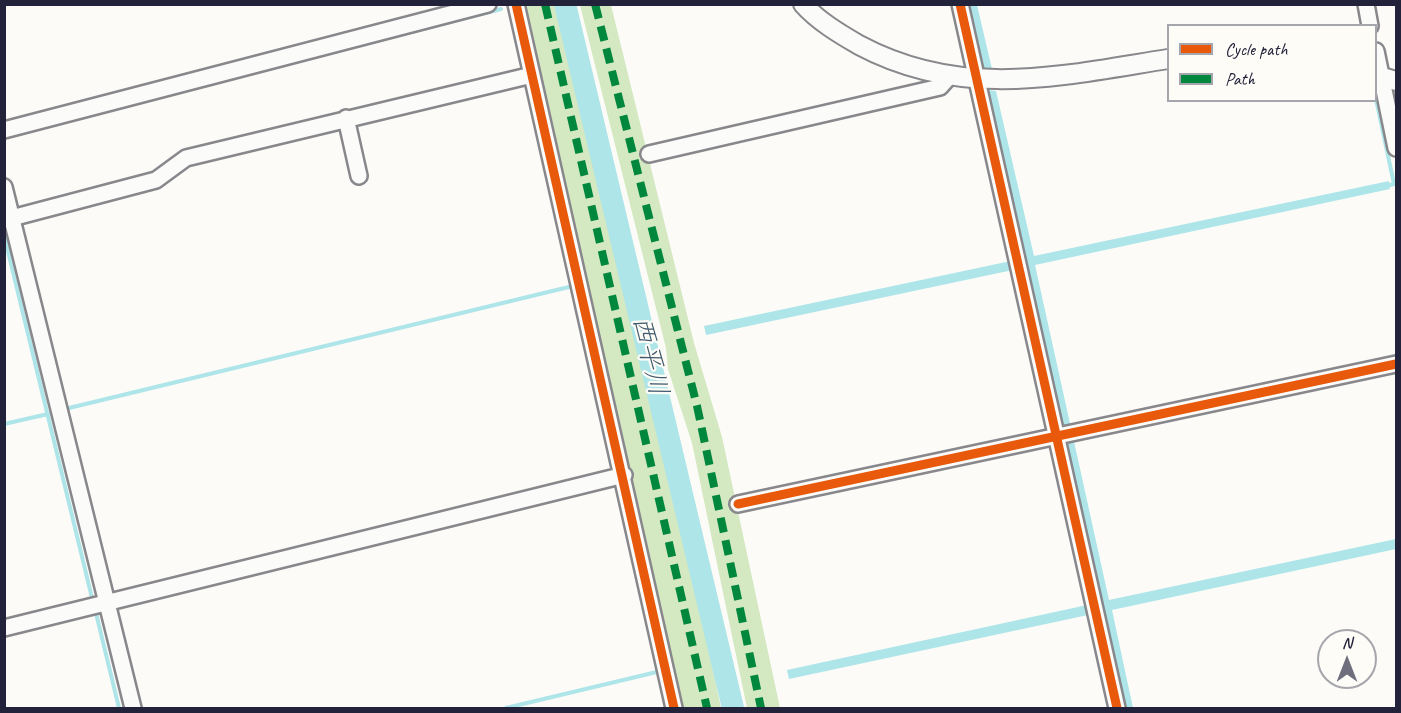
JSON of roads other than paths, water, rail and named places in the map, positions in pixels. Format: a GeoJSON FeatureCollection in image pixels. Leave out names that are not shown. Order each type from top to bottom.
{"type":"FeatureCollection","features":[{"type":"Feature","properties":{"kind":"main road"},"geometry":{"type":"LineString","coordinates":[[803,4],[843,36],[884,58],[949,77],[978,80],[1038,78],[1167,59]]}},
{"type":"Feature","properties":{"kind":"street"},"geometry":{"type":"LineString","coordinates":[[4,130],[488,4]]}},
{"type":"Feature","properties":{"kind":"street"},"geometry":{"type":"LineString","coordinates":[[516,4],[624,475],[674,708]]}},
{"type":"Feature","properties":{"kind":"street"},"geometry":{"type":"LineString","coordinates":[[960,4],[1117,708]]}},
{"type":"Feature","properties":{"kind":"street"},"geometry":{"type":"LineString","coordinates":[[1366,4],[1370,24]]}},
{"type":"Feature","properties":{"kind":"street"},"geometry":{"type":"LineString","coordinates":[[1377,54],[1384,77],[1396,148]]}},
{"type":"Feature","properties":{"kind":"street"},"geometry":{"type":"LineString","coordinates":[[8,219],[156,180],[186,158],[532,75]]}},
{"type":"Feature","properties":{"kind":"street"},"geometry":{"type":"LineString","coordinates":[[649,154],[940,87],[949,77]]}},
{"type":"Feature","properties":{"kind":"street"},"geometry":{"type":"LineString","coordinates":[[346,118],[359,176]]}},
{"type":"Feature","properties":{"kind":"street"},"geometry":{"type":"LineString","coordinates":[[4,187],[8,219],[133,708]]}},
{"type":"Feature","properties":{"kind":"street"},"geometry":{"type":"LineString","coordinates":[[738,504],[1396,364]]}},
{"type":"Feature","properties":{"kind":"street"},"geometry":{"type":"LineString","coordinates":[[4,628],[624,475]]}},
{"type":"Feature","properties":{"kind":"water"},"geometry":{"type":"Polygon","coordinates":[[[966,5],[977,5],[992,69],[980,68],[966,5]]]}},
{"type":"Feature","properties":{"kind":"water"},"geometry":{"type":"Polygon","coordinates":[[[987,90],[996,91],[1034,256],[1389,181],[1390,189],[1035,265],[1109,600],[1396,539],[1396,549],[1112,610],[1133,708],[1124,708],[1102,612],[789,679],[787,670],[1101,602],[1027,267],[706,335],[704,326],[1025,258],[987,90]]]}},
{"type":"Feature","properties":{"kind":"waterway","name":"西平川"},"geometry":{"type":"LineString","coordinates":[[565,4],[733,708]]}},
{"type":"Feature","properties":{"kind":"waterway"},"geometry":{"type":"LineString","coordinates":[[333,52],[501,9]]}},
{"type":"Feature","properties":{"kind":"waterway"},"geometry":{"type":"LineString","coordinates":[[1377,102],[1394,184],[1390,185]]}},
{"type":"Feature","properties":{"kind":"waterway"},"geometry":{"type":"LineString","coordinates":[[4,235],[93,602]]}},
{"type":"Feature","properties":{"kind":"waterway"},"geometry":{"type":"LineString","coordinates":[[69,408],[573,286]]}},
{"type":"Feature","properties":{"kind":"waterway"},"geometry":{"type":"LineString","coordinates":[[4,424],[48,414]]}},
{"type":"Feature","properties":{"kind":"waterway"},"geometry":{"type":"LineString","coordinates":[[95,609],[119,708]]}},
{"type":"Feature","properties":{"kind":"waterway"},"geometry":{"type":"LineString","coordinates":[[506,708],[661,671]]}}]}
